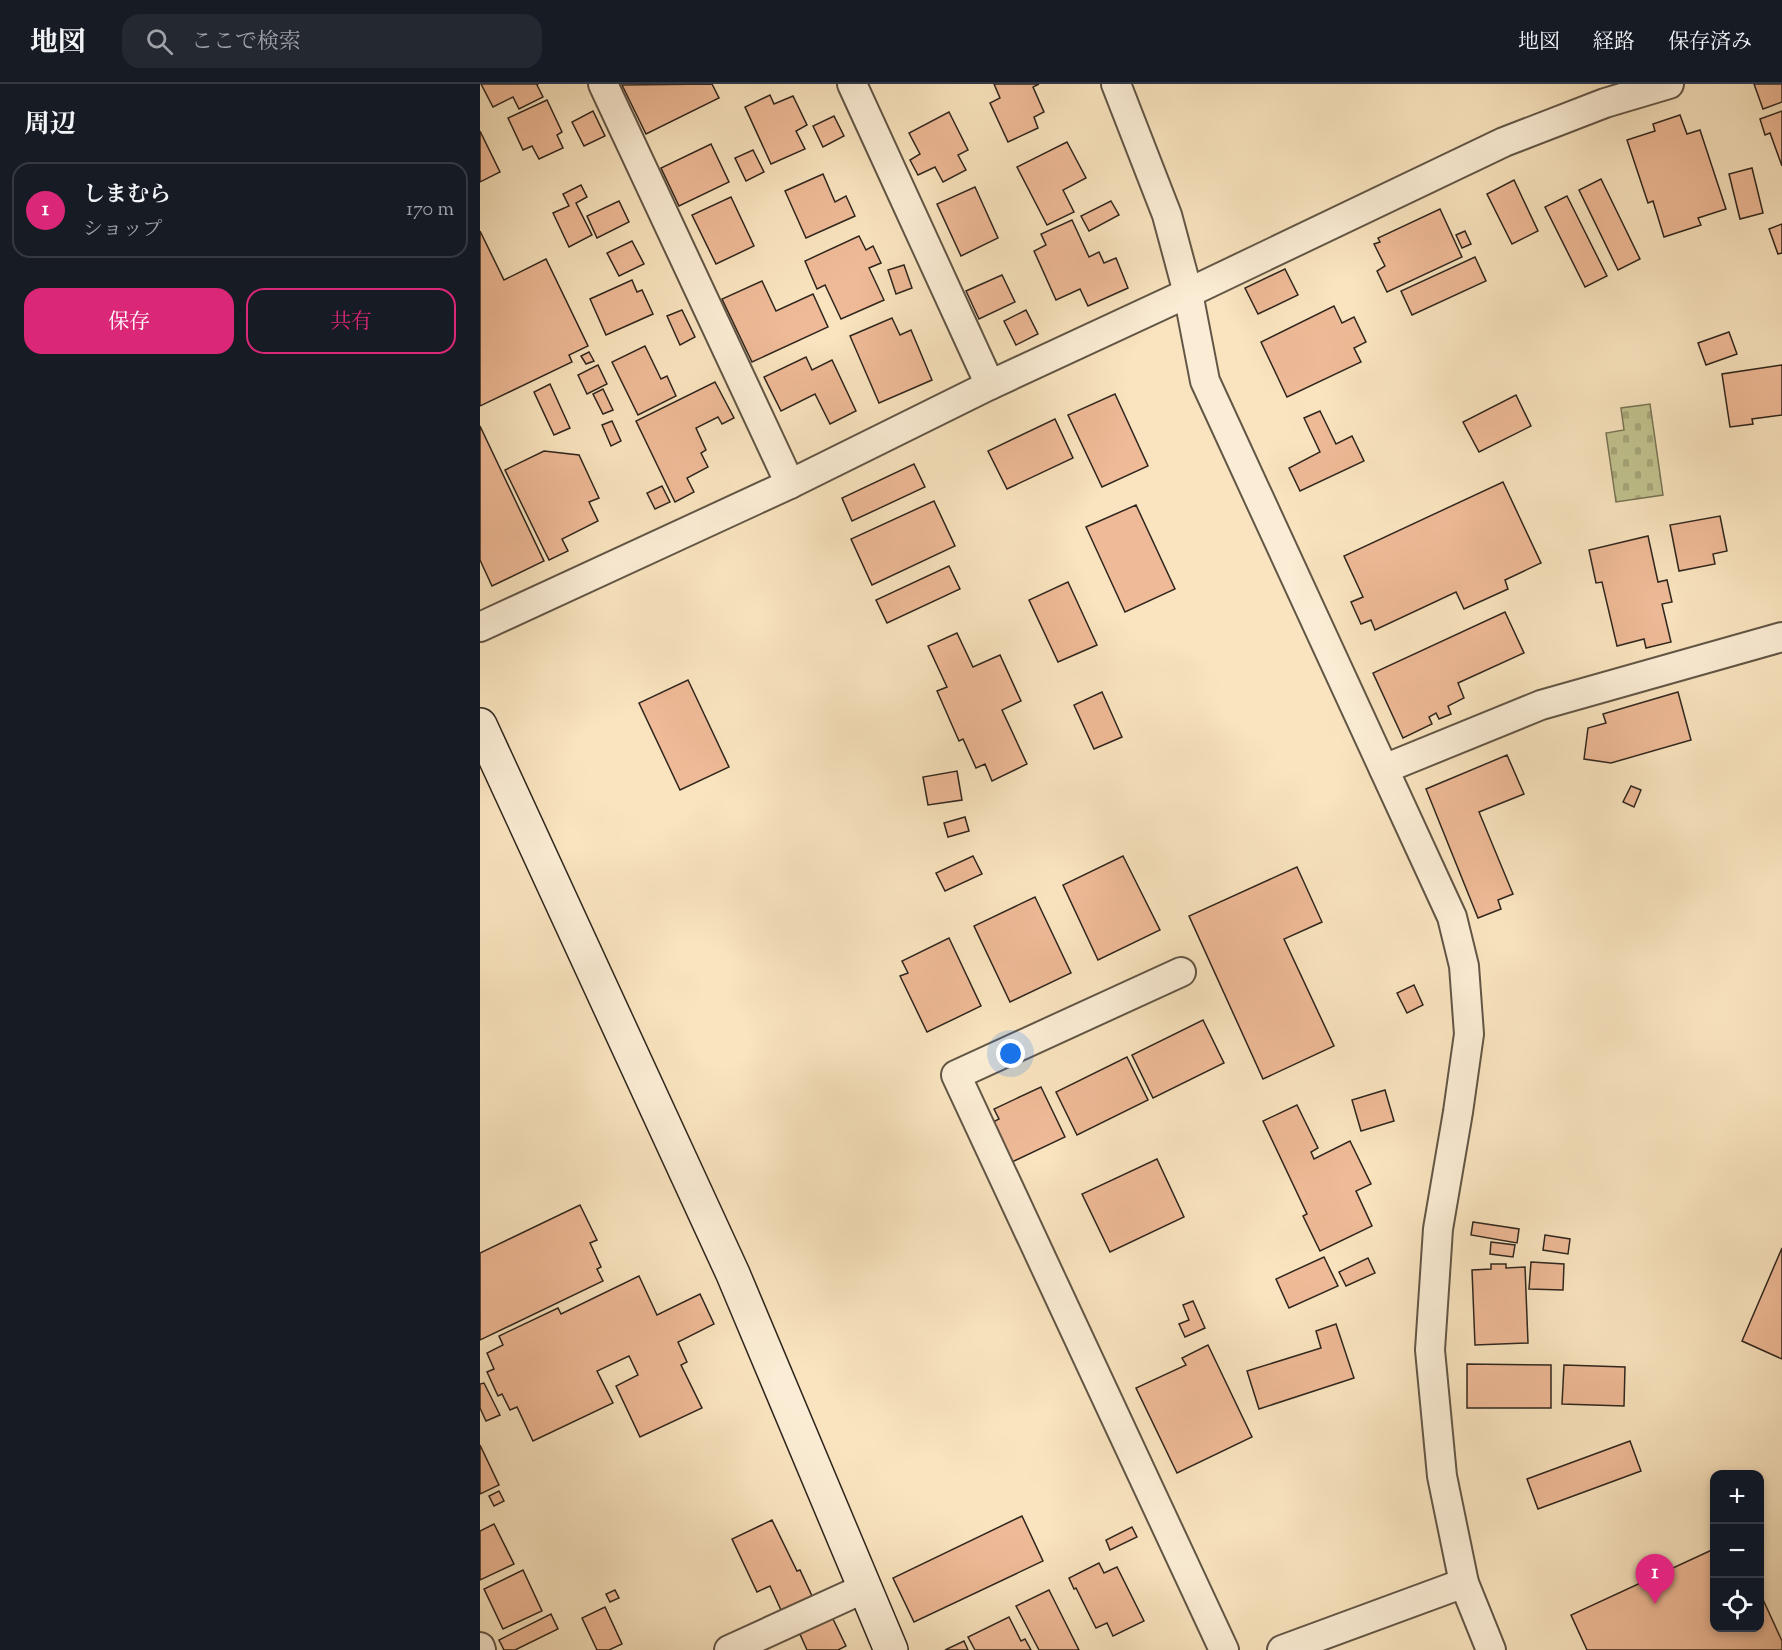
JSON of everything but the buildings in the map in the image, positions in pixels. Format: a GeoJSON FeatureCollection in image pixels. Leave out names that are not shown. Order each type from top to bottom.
{"type":"FeatureCollection","features":[{"type":"Feature","properties":{"kind":"street"},"geometry":{"type":"LineString","coordinates":[[603,84],[790,484]]}},
{"type":"Feature","properties":{"kind":"street"},"geometry":{"type":"LineString","coordinates":[[852,84],[990,385]]}},
{"type":"Feature","properties":{"kind":"street"},"geometry":{"type":"LineString","coordinates":[[480,627],[790,484],[990,385],[1504,142],[1605,103],[1669,84]]}},
{"type":"Feature","properties":{"kind":"street"},"geometry":{"type":"LineString","coordinates":[[1122,86],[1167,215],[1188,293],[1205,381],[1452,916],[1464,966],[1469,1034],[1438,1229],[1430,1350],[1442,1476],[1464,1582],[1491,1650]]}},
{"type":"Feature","properties":{"kind":"street"},"geometry":{"type":"LineString","coordinates":[[1384,769],[1541,705],[1782,637]]}},
{"type":"Feature","properties":{"kind":"street"},"geometry":{"type":"LineString","coordinates":[[480,725],[733,1274],[891,1650]]}},
{"type":"Feature","properties":{"kind":"street"},"geometry":{"type":"LineString","coordinates":[[1181,972],[956,1075],[1224,1650]]}},
{"type":"Feature","properties":{"kind":"street"},"geometry":{"type":"LineString","coordinates":[[1282,1650],[1464,1582]]}},
{"type":"Feature","properties":{"kind":"street"},"geometry":{"type":"LineString","coordinates":[[729,1650],[865,1588]]}},
{"type":"Feature","properties":{"kind":"green space"},"geometry":{"type":"Polygon","coordinates":[[[1650,404],[1663,495],[1616,502],[1606,433],[1624,430],[1621,408],[1650,404]]]}},
{"type":"Feature","properties":{"kind":"place","name":"しまむら"},"geometry":{"type":"Point","coordinates":[1655,1604]}}]}
